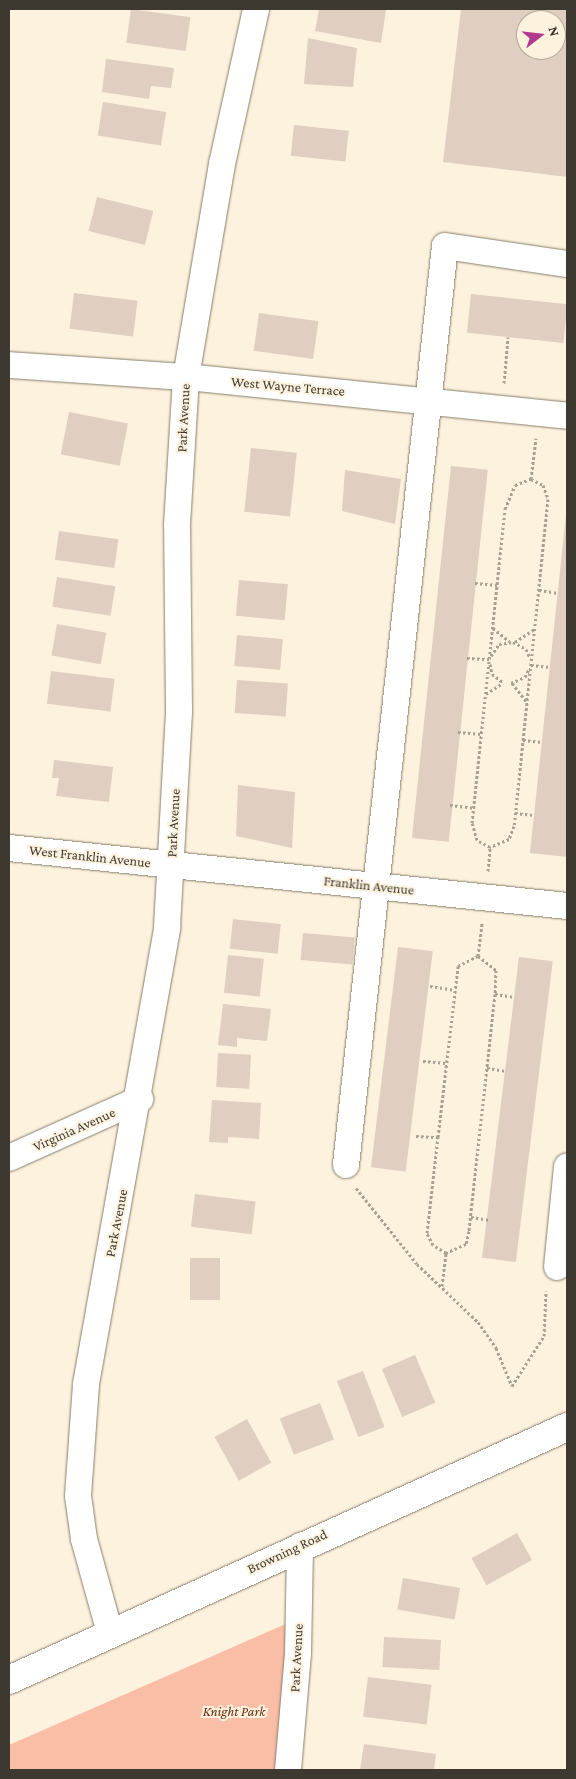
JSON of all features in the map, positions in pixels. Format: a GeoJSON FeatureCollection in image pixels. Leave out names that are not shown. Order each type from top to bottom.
{"type":"FeatureCollection","features":[{"type":"Feature","properties":{"kind":"street","name":"Park Avenue"},"geometry":{"type":"LineString","coordinates":[[110,1633],[84,1539],[78,1496],[86,1384],[140,1099],[167,927],[179,710],[177,525],[186,377],[222,164],[256,9]]}},
{"type":"Feature","properties":{"kind":"street"},"geometry":{"type":"LineString","coordinates":[[346,1165],[426,400],[445,246],[567,264]]}},
{"type":"Feature","properties":{"kind":"street","name":"West Wayne Terrace"},"geometry":{"type":"LineString","coordinates":[[9,365],[186,377],[426,400],[567,416]]}},
{"type":"Feature","properties":{"kind":"street","name":"West Franklin Avenue"},"geometry":{"type":"LineString","coordinates":[[9,848],[171,864]]}},
{"type":"Feature","properties":{"kind":"street","name":"Franklin Avenue"},"geometry":{"type":"LineString","coordinates":[[171,864],[567,906]]}},
{"type":"Feature","properties":{"kind":"street","name":"Virginia Avenue"},"geometry":{"type":"LineString","coordinates":[[9,1158],[140,1099]]}},
{"type":"Feature","properties":{"kind":"street"},"geometry":{"type":"LineString","coordinates":[[557,1267],[567,1166]]}},
{"type":"Feature","properties":{"kind":"street","name":"Browning Road"},"geometry":{"type":"LineString","coordinates":[[9,1680],[300,1546],[567,1427]]}},
{"type":"Feature","properties":{"kind":"street","name":"Park Avenue"},"geometry":{"type":"LineString","coordinates":[[288,1770],[298,1654],[300,1546]]}},
{"type":"Feature","properties":{"kind":"path"},"geometry":{"type":"LineString","coordinates":[[501,408],[508,338]]}},
{"type":"Feature","properties":{"kind":"path"},"geometry":{"type":"LineString","coordinates":[[531,479],[538,412]]}},
{"type":"Feature","properties":{"kind":"path"},"geometry":{"type":"LineString","coordinates":[[531,479],[543,485],[548,499],[515,813],[509,838],[490,847],[480,843],[473,832],[473,808],[497,585],[508,498],[520,481],[531,479]]}},
{"type":"Feature","properties":{"kind":"path"},"geometry":{"type":"LineString","coordinates":[[475,583],[497,585]]}},
{"type":"Feature","properties":{"kind":"path"},"geometry":{"type":"LineString","coordinates":[[539,590],[558,593]]}},
{"type":"Feature","properties":{"kind":"path"},"geometry":{"type":"LineString","coordinates":[[486,694],[504,683],[525,677],[531,665],[526,649],[493,627]]}},
{"type":"Feature","properties":{"kind":"path"},"geometry":{"type":"LineString","coordinates":[[504,683],[492,674],[489,659],[499,644],[513,642],[534,629]]}},
{"type":"Feature","properties":{"kind":"path"},"geometry":{"type":"LineString","coordinates":[[467,658],[489,659]]}},
{"type":"Feature","properties":{"kind":"path"},"geometry":{"type":"LineString","coordinates":[[531,665],[550,668]]}},
{"type":"Feature","properties":{"kind":"path"},"geometry":{"type":"LineString","coordinates":[[511,682],[527,701]]}},
{"type":"Feature","properties":{"kind":"path"},"geometry":{"type":"LineString","coordinates":[[458,732],[481,734]]}},
{"type":"Feature","properties":{"kind":"path"},"geometry":{"type":"LineString","coordinates":[[523,740],[542,742]]}},
{"type":"Feature","properties":{"kind":"path"},"geometry":{"type":"LineString","coordinates":[[450,805],[473,808]]}},
{"type":"Feature","properties":{"kind":"path"},"geometry":{"type":"LineString","coordinates":[[515,813],[534,816]]}},
{"type":"Feature","properties":{"kind":"path"},"geometry":{"type":"LineString","coordinates":[[478,956],[485,897]]}},
{"type":"Feature","properties":{"kind":"path"},"geometry":{"type":"LineString","coordinates":[[478,956],[496,970],[471,1217],[466,1244],[446,1252],[432,1245],[427,1233],[458,966],[478,956]]}},
{"type":"Feature","properties":{"kind":"path"},"geometry":{"type":"LineString","coordinates":[[430,986],[454,990]]}},
{"type":"Feature","properties":{"kind":"path"},"geometry":{"type":"LineString","coordinates":[[495,994],[515,996]]}},
{"type":"Feature","properties":{"kind":"path"},"geometry":{"type":"LineString","coordinates":[[423,1061],[446,1063]]}},
{"type":"Feature","properties":{"kind":"path"},"geometry":{"type":"LineString","coordinates":[[487,1068],[507,1071]]}},
{"type":"Feature","properties":{"kind":"path"},"geometry":{"type":"LineString","coordinates":[[416,1136],[438,1137]]}},
{"type":"Feature","properties":{"kind":"path"},"geometry":{"type":"LineString","coordinates":[[346,1165],[371,1210],[478,1322],[496,1348],[512,1386],[544,1336],[546,1290],[557,1267]]}},
{"type":"Feature","properties":{"kind":"path"},"geometry":{"type":"LineString","coordinates":[[471,1217],[490,1220]]}},
{"type":"Feature","properties":{"kind":"path"},"geometry":{"type":"LineString","coordinates":[[442,1286],[446,1252]]}},
{"type":"Feature","properties":{"kind":"green space","name":"Knight Park"},"geometry":{"type":"Polygon","coordinates":[[[304,1616],[287,1770],[9,1770],[9,1745],[304,1616]]]}},
{"type":"Feature","properties":{"kind":"building"},"geometry":{"type":"Polygon","coordinates":[[[131,9],[190,17],[186,51],[126,43],[131,9]]]}},
{"type":"Feature","properties":{"kind":"building"},"geometry":{"type":"Polygon","coordinates":[[[319,9],[386,10],[381,43],[315,31],[319,9]]]}},
{"type":"Feature","properties":{"kind":"building"},"geometry":{"type":"Polygon","coordinates":[[[461,9],[567,9],[567,177],[443,162],[461,9]]]}},
{"type":"Feature","properties":{"kind":"building"},"geometry":{"type":"Polygon","coordinates":[[[308,38],[357,48],[353,87],[304,84],[308,38]]]}},
{"type":"Feature","properties":{"kind":"building"},"geometry":{"type":"Polygon","coordinates":[[[106,59],[174,68],[171,88],[151,86],[149,99],[102,92],[106,59]]]}},
{"type":"Feature","properties":{"kind":"building"},"geometry":{"type":"Polygon","coordinates":[[[103,102],[166,112],[161,146],[98,136],[103,102]]]}},
{"type":"Feature","properties":{"kind":"building"},"geometry":{"type":"Polygon","coordinates":[[[294,125],[349,131],[345,162],[291,156],[294,125]]]}},
{"type":"Feature","properties":{"kind":"building"},"geometry":{"type":"Polygon","coordinates":[[[97,197],[153,211],[145,245],[89,231],[97,197]]]}},
{"type":"Feature","properties":{"kind":"building"},"geometry":{"type":"Polygon","coordinates":[[[74,293],[138,301],[133,337],[70,329],[74,293]]]}},
{"type":"Feature","properties":{"kind":"building"},"geometry":{"type":"Polygon","coordinates":[[[471,294],[567,304],[563,343],[467,333],[471,294]]]}},
{"type":"Feature","properties":{"kind":"building"},"geometry":{"type":"Polygon","coordinates":[[[259,313],[318,321],[313,359],[254,351],[259,313]]]}},
{"type":"Feature","properties":{"kind":"building"},"geometry":{"type":"Polygon","coordinates":[[[69,412],[128,423],[120,466],[61,454],[69,412]]]}},
{"type":"Feature","properties":{"kind":"building"},"geometry":{"type":"Polygon","coordinates":[[[251,448],[297,453],[290,516],[244,512],[251,448]]]}},
{"type":"Feature","properties":{"kind":"building"},"geometry":{"type":"Polygon","coordinates":[[[451,466],[488,470],[449,842],[412,838],[451,466]]]}},
{"type":"Feature","properties":{"kind":"building"},"geometry":{"type":"Polygon","coordinates":[[[345,470],[401,479],[395,524],[342,511],[345,470]]]}},
{"type":"Feature","properties":{"kind":"building"},"geometry":{"type":"Polygon","coordinates":[[[567,515],[567,857],[530,853],[567,515]]]}},
{"type":"Feature","properties":{"kind":"building"},"geometry":{"type":"Polygon","coordinates":[[[59,531],[118,539],[114,568],[55,560],[59,531]]]}},
{"type":"Feature","properties":{"kind":"building"},"geometry":{"type":"Polygon","coordinates":[[[57,577],[115,586],[111,616],[52,607],[57,577]]]}},
{"type":"Feature","properties":{"kind":"building"},"geometry":{"type":"Polygon","coordinates":[[[239,580],[288,584],[285,620],[236,616],[239,580]]]}},
{"type":"Feature","properties":{"kind":"building"},"geometry":{"type":"Polygon","coordinates":[[[57,624],[106,633],[101,664],[51,656],[57,624]]]}},
{"type":"Feature","properties":{"kind":"building"},"geometry":{"type":"Polygon","coordinates":[[[237,635],[283,639],[280,670],[234,666],[237,635]]]}},
{"type":"Feature","properties":{"kind":"building"},"geometry":{"type":"Polygon","coordinates":[[[51,671],[115,679],[111,712],[47,704],[51,671]]]}},
{"type":"Feature","properties":{"kind":"building"},"geometry":{"type":"Polygon","coordinates":[[[237,680],[288,684],[286,716],[235,713],[237,680]]]}},
{"type":"Feature","properties":{"kind":"building"},"geometry":{"type":"Polygon","coordinates":[[[54,760],[113,767],[109,802],[56,796],[59,778],[52,778],[54,760]]]}},
{"type":"Feature","properties":{"kind":"building"},"geometry":{"type":"Polygon","coordinates":[[[238,785],[295,792],[292,848],[236,836],[238,785]]]}},
{"type":"Feature","properties":{"kind":"building"},"geometry":{"type":"Polygon","coordinates":[[[233,919],[281,924],[278,954],[230,949],[233,919]]]}},
{"type":"Feature","properties":{"kind":"building"},"geometry":{"type":"Polygon","coordinates":[[[303,933],[355,938],[352,964],[301,960],[303,933]]]}},
{"type":"Feature","properties":{"kind":"building"},"geometry":{"type":"Polygon","coordinates":[[[398,947],[433,951],[406,1172],[371,1167],[398,947]]]}},
{"type":"Feature","properties":{"kind":"building"},"geometry":{"type":"Polygon","coordinates":[[[228,955],[264,959],[260,997],[224,993],[228,955]]]}},
{"type":"Feature","properties":{"kind":"building"},"geometry":{"type":"Polygon","coordinates":[[[519,957],[553,961],[516,1262],[482,1258],[519,957]]]}},
{"type":"Feature","properties":{"kind":"building"},"geometry":{"type":"Polygon","coordinates":[[[223,1004],[271,1009],[267,1041],[237,1038],[237,1047],[218,1045],[223,1004]]]}},
{"type":"Feature","properties":{"kind":"building"},"geometry":{"type":"Polygon","coordinates":[[[218,1053],[251,1055],[249,1089],[216,1087],[218,1053]]]}},
{"type":"Feature","properties":{"kind":"building"},"geometry":{"type":"Polygon","coordinates":[[[212,1100],[261,1103],[259,1139],[228,1137],[228,1143],[209,1142],[212,1100]]]}},
{"type":"Feature","properties":{"kind":"building"},"geometry":{"type":"Polygon","coordinates":[[[195,1194],[256,1201],[252,1234],[191,1227],[195,1194]]]}},
{"type":"Feature","properties":{"kind":"building"},"geometry":{"type":"Polygon","coordinates":[[[190,1258],[220,1258],[220,1300],[190,1300],[190,1258]]]}},
{"type":"Feature","properties":{"kind":"building"},"geometry":{"type":"Polygon","coordinates":[[[415,1355],[435,1403],[402,1417],[382,1369],[415,1355]]]}},
{"type":"Feature","properties":{"kind":"building"},"geometry":{"type":"Polygon","coordinates":[[[363,1371],[385,1427],[358,1437],[337,1381],[363,1371]]]}},
{"type":"Feature","properties":{"kind":"building"},"geometry":{"type":"Polygon","coordinates":[[[320,1403],[334,1439],[294,1455],[280,1418],[320,1403]]]}},
{"type":"Feature","properties":{"kind":"building"},"geometry":{"type":"Polygon","coordinates":[[[247,1419],[271,1463],[239,1481],[215,1437],[247,1419]]]}},
{"type":"Feature","properties":{"kind":"building"},"geometry":{"type":"Polygon","coordinates":[[[517,1533],[532,1560],[487,1585],[472,1558],[517,1533]]]}},
{"type":"Feature","properties":{"kind":"building"},"geometry":{"type":"Polygon","coordinates":[[[403,1578],[460,1588],[455,1620],[397,1610],[403,1578]]]}},
{"type":"Feature","properties":{"kind":"building"},"geometry":{"type":"Polygon","coordinates":[[[384,1637],[441,1640],[439,1670],[382,1667],[384,1637]]]}},
{"type":"Feature","properties":{"kind":"building"},"geometry":{"type":"Polygon","coordinates":[[[368,1677],[432,1685],[427,1725],[363,1717],[368,1677]]]}},
{"type":"Feature","properties":{"kind":"building"},"geometry":{"type":"Polygon","coordinates":[[[364,1744],[436,1754],[434,1770],[360,1770],[364,1744]]]}}]}
